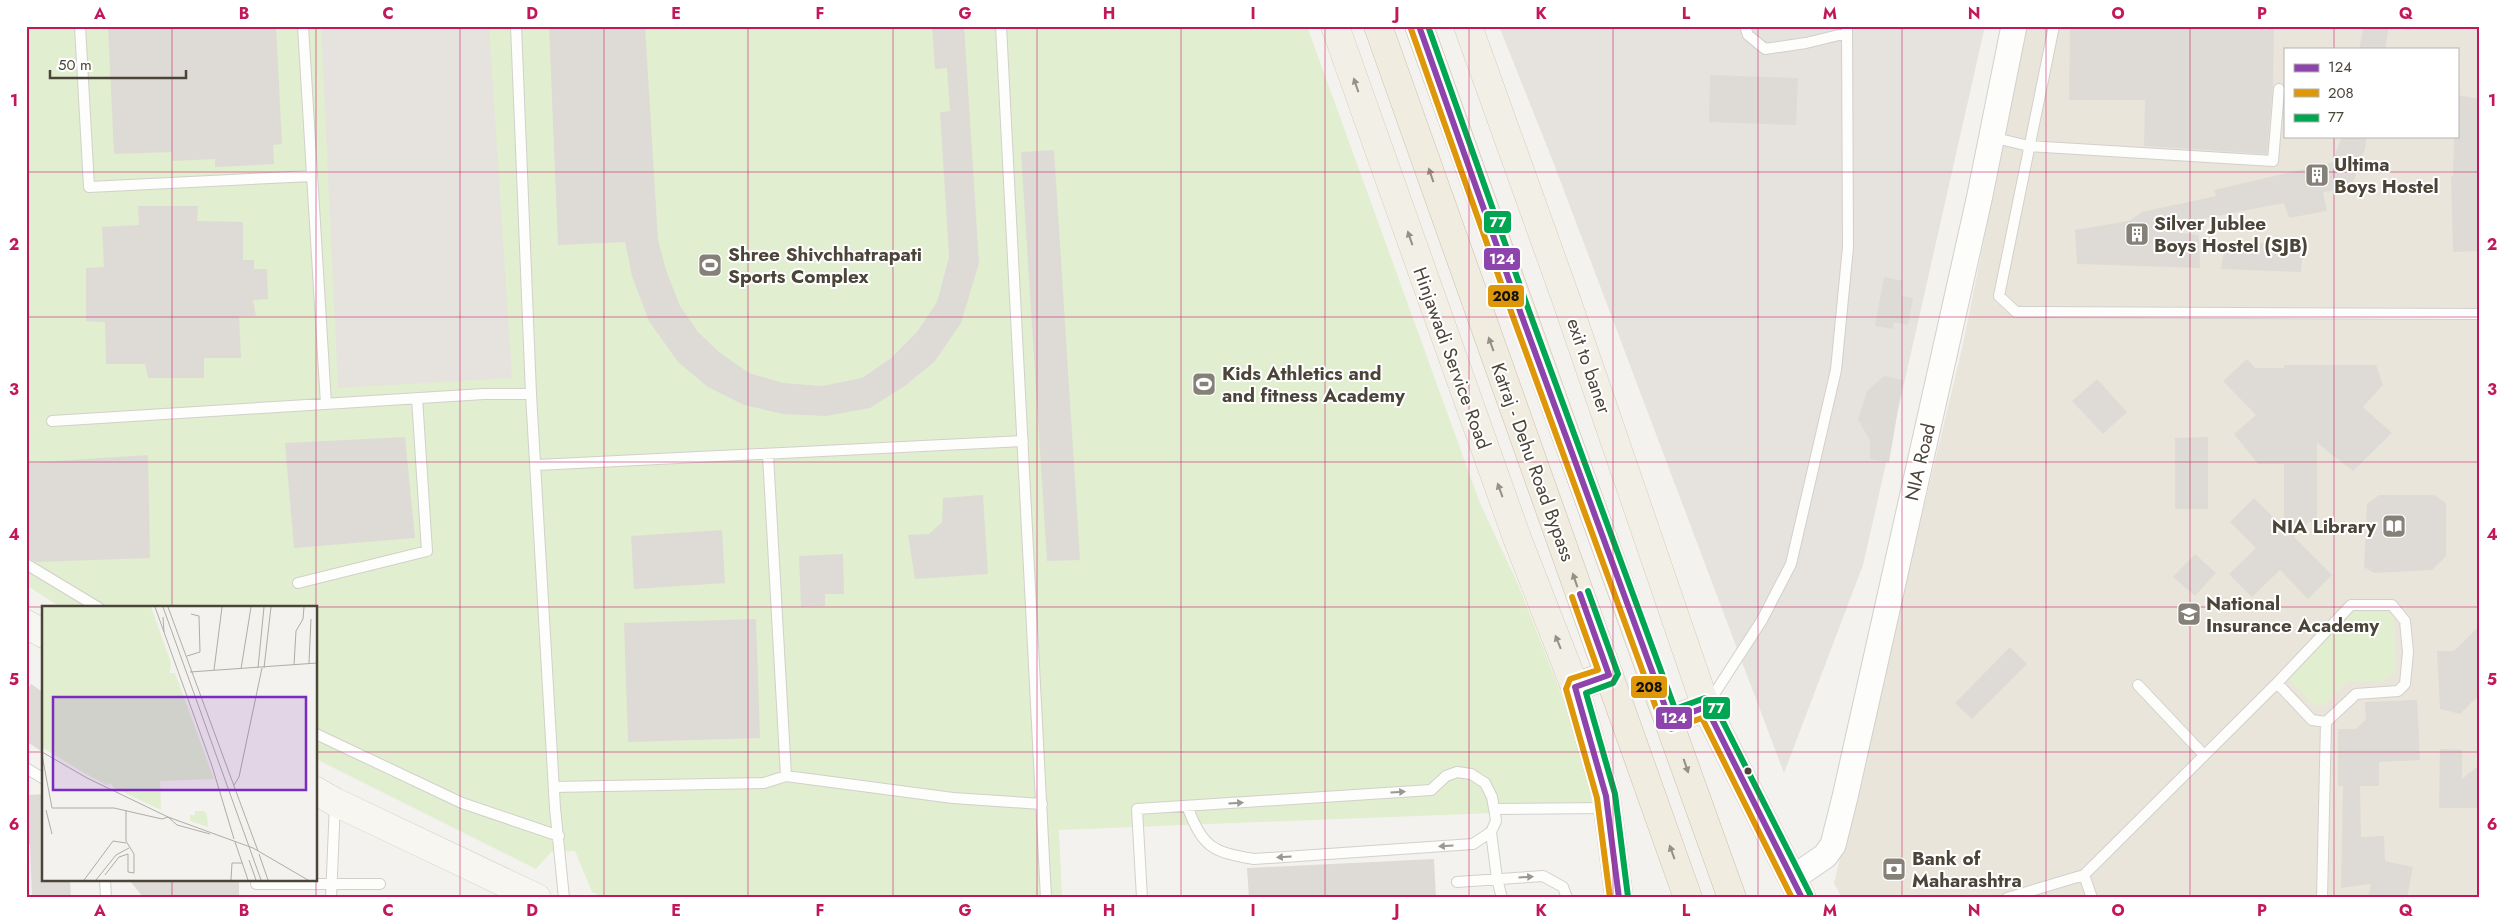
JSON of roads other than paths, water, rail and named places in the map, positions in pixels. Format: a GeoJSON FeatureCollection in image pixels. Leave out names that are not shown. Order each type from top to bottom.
{"type":"FeatureCollection","features":[{"type":"Feature","properties":{"kind":"highway","name":"Katraj - Dehu Road Bypass"},"geometry":{"type":"LineString","coordinates":[[1378,26],[1688,898]]}},
{"type":"Feature","properties":{"kind":"highway","name":"Katraj - Dehu Road Bypass"},"geometry":{"type":"LineString","coordinates":[[1419,26],[1521,314],[1670,720],[1732,898]]}},
{"type":"Feature","properties":{"kind":"highway"},"geometry":{"type":"LineString","coordinates":[[1576,687],[1609,675]]}},
{"type":"Feature","properties":{"kind":"main road","name":"Hinjawadi Service Road"},"geometry":{"type":"LineString","coordinates":[[1335,26],[1516,538],[1576,687],[1607,808],[1619,898]]}},
{"type":"Feature","properties":{"kind":"main road","name":"exit to baner"},"geometry":{"type":"LineString","coordinates":[[1468,26],[1566,299],[1706,707],[1766,831],[1797,888]]}},
{"type":"Feature","properties":{"kind":"main road"},"geometry":{"type":"LineString","coordinates":[[26,624],[42,633]]}},
{"type":"Feature","properties":{"kind":"main road"},"geometry":{"type":"LineString","coordinates":[[1670,720],[1706,707]]}},
{"type":"Feature","properties":{"kind":"main road"},"geometry":{"type":"LineString","coordinates":[[325,797],[537,898]]}},
{"type":"Feature","properties":{"kind":"street","name":"NIA Road"},"geometry":{"type":"LineString","coordinates":[[1797,888],[1833,845],[1837,830],[1961,278],[2014,26]]}},
{"type":"Feature","properties":{"kind":"lane"},"geometry":{"type":"LineString","coordinates":[[80,26],[89,187],[312,176]]}},
{"type":"Feature","properties":{"kind":"lane"},"geometry":{"type":"LineString","coordinates":[[303,26],[326,404]]}},
{"type":"Feature","properties":{"kind":"lane"},"geometry":{"type":"LineString","coordinates":[[516,26],[531,394],[537,466],[554,787],[564,898]]}},
{"type":"Feature","properties":{"kind":"lane"},"geometry":{"type":"LineString","coordinates":[[1001,26],[1046,898]]}},
{"type":"Feature","properties":{"kind":"lane"},"geometry":{"type":"LineString","coordinates":[[1706,707],[1762,620],[1791,564],[1836,370],[1848,247],[1847,29],[1806,43],[1765,49],[1748,35],[1745,26]]}},
{"type":"Feature","properties":{"kind":"lane"},"geometry":{"type":"LineString","coordinates":[[2054,26],[1999,296],[2016,312],[2480,314]]}},
{"type":"Feature","properties":{"kind":"lane"},"geometry":{"type":"LineString","coordinates":[[1990,137],[2029,146],[2273,161],[2279,89]]}},
{"type":"Feature","properties":{"kind":"lane"},"geometry":{"type":"LineString","coordinates":[[52,422],[484,394],[531,394]]}},
{"type":"Feature","properties":{"kind":"lane"},"geometry":{"type":"LineString","coordinates":[[298,583],[427,551],[417,398]]}},
{"type":"Feature","properties":{"kind":"lane"},"geometry":{"type":"LineString","coordinates":[[537,466],[1023,441]]}},
{"type":"Feature","properties":{"kind":"lane"},"geometry":{"type":"LineString","coordinates":[[768,455],[786,776]]}},
{"type":"Feature","properties":{"kind":"lane"},"geometry":{"type":"LineString","coordinates":[[26,564],[96,606]]}},
{"type":"Feature","properties":{"kind":"lane"},"geometry":{"type":"LineString","coordinates":[[2007,898],[2084,874],[2278,683],[2350,605],[2392,605],[2405,621],[2408,652],[2406,684],[2398,691],[2356,694],[2326,722],[2322,898]]}},
{"type":"Feature","properties":{"kind":"lane"},"geometry":{"type":"LineString","coordinates":[[2278,683],[2312,720],[2326,722]]}},
{"type":"Feature","properties":{"kind":"lane"},"geometry":{"type":"LineString","coordinates":[[2138,685],[2204,755]]}},
{"type":"Feature","properties":{"kind":"lane"},"geometry":{"type":"LineString","coordinates":[[318,735],[462,803],[559,836]]}},
{"type":"Feature","properties":{"kind":"lane"},"geometry":{"type":"LineString","coordinates":[[26,768],[42,778]]}},
{"type":"Feature","properties":{"kind":"lane"},"geometry":{"type":"LineString","coordinates":[[1142,898],[1137,809],[1431,790],[1446,776],[1457,772],[1471,774],[1485,783],[1492,797],[1496,820],[1492,832],[1497,879],[1502,898]]}},
{"type":"Feature","properties":{"kind":"lane"},"geometry":{"type":"LineString","coordinates":[[554,787],[764,783],[786,776],[953,798],[1042,804]]}},
{"type":"Feature","properties":{"kind":"lane"},"geometry":{"type":"LineString","coordinates":[[325,797],[331,898]]}},
{"type":"Feature","properties":{"kind":"lane"},"geometry":{"type":"LineString","coordinates":[[1187,806],[1196,828],[1209,846],[1223,853],[1254,859],[1473,844],[1492,832]]}},
{"type":"Feature","properties":{"kind":"lane"},"geometry":{"type":"LineString","coordinates":[[1494,809],[1607,808]]}},
{"type":"Feature","properties":{"kind":"lane"},"geometry":{"type":"LineString","coordinates":[[2084,874],[2092,898]]}},
{"type":"Feature","properties":{"kind":"lane"},"geometry":{"type":"LineString","coordinates":[[1457,882],[1543,876],[1563,887],[1567,898]]}},
{"type":"Feature","properties":{"kind":"lane"},"geometry":{"type":"LineString","coordinates":[[105,882],[106,898]]}},
{"type":"Feature","properties":{"kind":"lane"},"geometry":{"type":"LineString","coordinates":[[256,884],[380,884]]}},
{"type":"Feature","properties":{"kind":"place","name":"Ultima Boys Hostel"},"geometry":{"type":"Point","coordinates":[2317,175]}},
{"type":"Feature","properties":{"kind":"place","name":"Silver Jublee Boys Hostel (SJB)"},"geometry":{"type":"Point","coordinates":[2137,234]}},
{"type":"Feature","properties":{"kind":"place","name":"Shree Shivchhatrapati Sports Complex"},"geometry":{"type":"Point","coordinates":[710,265]}},
{"type":"Feature","properties":{"kind":"place","name":"Kids Athletics and and fitness Academy"},"geometry":{"type":"Point","coordinates":[1204,384]}},
{"type":"Feature","properties":{"kind":"place","name":"NIA Library"},"geometry":{"type":"Point","coordinates":[2394,526]}},
{"type":"Feature","properties":{"kind":"place","name":"National Insurance Academy"},"geometry":{"type":"Point","coordinates":[2189,614]}},
{"type":"Feature","properties":{"kind":"place","name":"Bank of Maharashtra"},"geometry":{"type":"Point","coordinates":[1894,869]}}]}
